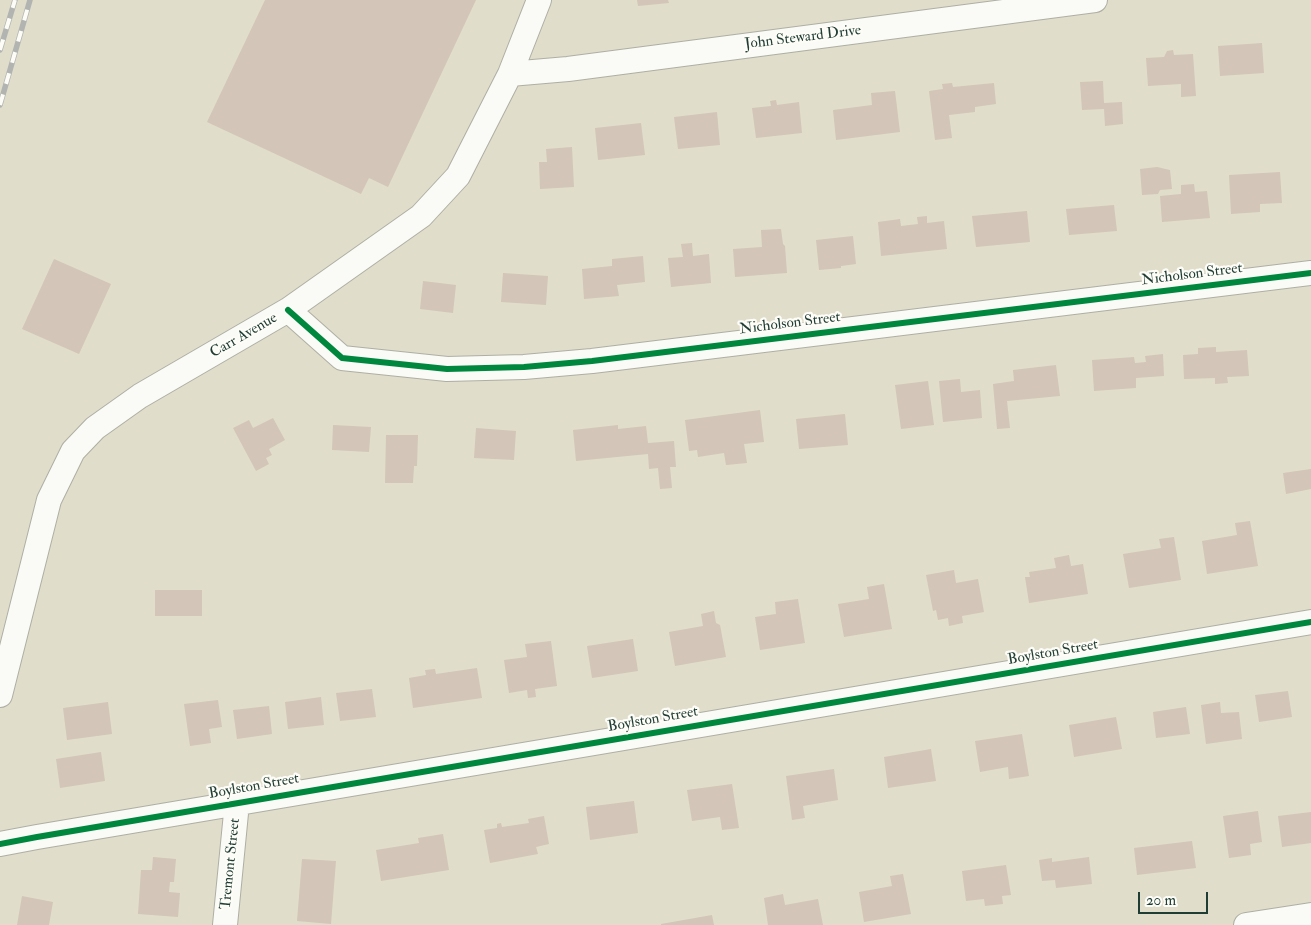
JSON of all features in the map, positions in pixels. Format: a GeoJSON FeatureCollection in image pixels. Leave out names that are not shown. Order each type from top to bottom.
{"type":"FeatureCollection","features":[{"type":"Feature","properties":{"kind":"street","name":"Carr Avenue"},"geometry":{"type":"LineString","coordinates":[[0,695],[49,500],[73,451],[95,428],[140,396],[288,310],[421,216],[458,176],[510,74],[539,0]]}},
{"type":"Feature","properties":{"kind":"street","name":"John Steward Drive"},"geometry":{"type":"LineString","coordinates":[[510,74],[568,69],[1095,0]]}},
{"type":"Feature","properties":{"kind":"street","name":"Nicholson Street"},"geometry":{"type":"LineString","coordinates":[[288,310],[342,358],[447,369],[524,368],[1311,273]]}},
{"type":"Feature","properties":{"kind":"street","name":"Boylston Street"},"geometry":{"type":"LineString","coordinates":[[0,844],[37,836],[1311,622]]}},
{"type":"Feature","properties":{"kind":"street","name":"Tremont Street"},"geometry":{"type":"LineString","coordinates":[[225,925],[237,803]]}},
{"type":"Feature","properties":{"kind":"street"},"geometry":{"type":"LineString","coordinates":[[1246,925],[1311,915]]}},
{"type":"Feature","properties":{"kind":"building"},"geometry":{"type":"Polygon","coordinates":[[[265,0],[476,0],[388,187],[369,178],[361,194],[207,122],[265,0]]]}},
{"type":"Feature","properties":{"kind":"building"},"geometry":{"type":"Polygon","coordinates":[[[637,0],[668,0],[669,3],[638,6],[637,0]]]}},
{"type":"Feature","properties":{"kind":"building"},"geometry":{"type":"Polygon","coordinates":[[[1262,43],[1264,73],[1220,76],[1218,46],[1262,43]]]}},
{"type":"Feature","properties":{"kind":"building"},"geometry":{"type":"Polygon","coordinates":[[[1173,50],[1174,55],[1193,54],[1196,96],[1181,97],[1181,84],[1148,86],[1146,58],[1164,57],[1167,51],[1173,50]]]}},
{"type":"Feature","properties":{"kind":"building"},"geometry":{"type":"Polygon","coordinates":[[[1103,81],[1104,103],[1122,102],[1123,124],[1105,126],[1104,109],[1082,110],[1080,82],[1103,81]]]}},
{"type":"Feature","properties":{"kind":"building"},"geometry":{"type":"Polygon","coordinates":[[[952,83],[953,87],[994,83],[996,104],[975,107],[975,112],[949,115],[952,138],[935,140],[929,91],[943,89],[942,84],[952,83]]]}},
{"type":"Feature","properties":{"kind":"building"},"geometry":{"type":"Polygon","coordinates":[[[895,91],[900,132],[836,140],[833,110],[872,105],[871,93],[895,91]]]}},
{"type":"Feature","properties":{"kind":"building"},"geometry":{"type":"Polygon","coordinates":[[[776,100],[777,105],[799,102],[802,133],[756,138],[752,108],[771,106],[770,101],[776,100]]]}},
{"type":"Feature","properties":{"kind":"building"},"geometry":{"type":"Polygon","coordinates":[[[717,112],[720,145],[678,149],[674,117],[717,112]]]}},
{"type":"Feature","properties":{"kind":"building"},"geometry":{"type":"Polygon","coordinates":[[[641,123],[645,155],[598,160],[595,128],[641,123]]]}},
{"type":"Feature","properties":{"kind":"building"},"geometry":{"type":"Polygon","coordinates":[[[572,147],[574,187],[540,189],[539,162],[547,162],[546,149],[572,147]]]}},
{"type":"Feature","properties":{"kind":"building"},"geometry":{"type":"Polygon","coordinates":[[[1157,167],[1170,170],[1172,189],[1160,190],[1158,194],[1142,195],[1140,169],[1157,167]]]}},
{"type":"Feature","properties":{"kind":"building"},"geometry":{"type":"Polygon","coordinates":[[[1280,172],[1282,203],[1260,204],[1260,212],[1231,214],[1229,175],[1280,172]]]}},
{"type":"Feature","properties":{"kind":"building"},"geometry":{"type":"Polygon","coordinates":[[[1194,184],[1195,192],[1207,191],[1210,218],[1162,222],[1160,196],[1181,194],[1181,185],[1194,184]]]}},
{"type":"Feature","properties":{"kind":"building"},"geometry":{"type":"Polygon","coordinates":[[[1114,205],[1117,231],[1069,235],[1066,209],[1114,205]]]}},
{"type":"Feature","properties":{"kind":"building"},"geometry":{"type":"Polygon","coordinates":[[[1027,211],[1030,242],[976,247],[972,216],[1027,211]]]}},
{"type":"Feature","properties":{"kind":"building"},"geometry":{"type":"Polygon","coordinates":[[[927,216],[927,223],[944,221],[947,249],[881,256],[878,222],[900,219],[901,226],[918,224],[917,217],[927,216]]]}},
{"type":"Feature","properties":{"kind":"building"},"geometry":{"type":"Polygon","coordinates":[[[781,229],[785,246],[787,273],[735,277],[733,249],[762,247],[761,230],[781,229]]]}},
{"type":"Feature","properties":{"kind":"building"},"geometry":{"type":"Polygon","coordinates":[[[853,236],[856,264],[841,266],[841,268],[819,270],[816,240],[853,236]]]}},
{"type":"Feature","properties":{"kind":"building"},"geometry":{"type":"Polygon","coordinates":[[[692,243],[693,256],[709,254],[711,283],[671,287],[668,258],[683,257],[681,244],[692,243]]]}},
{"type":"Feature","properties":{"kind":"building"},"geometry":{"type":"Polygon","coordinates":[[[643,256],[645,282],[617,285],[619,296],[584,299],[582,269],[612,266],[612,259],[643,256]]]}},
{"type":"Feature","properties":{"kind":"building"},"geometry":{"type":"Polygon","coordinates":[[[54,259],[111,284],[79,354],[22,329],[54,259]]]}},
{"type":"Feature","properties":{"kind":"building"},"geometry":{"type":"Polygon","coordinates":[[[503,273],[548,276],[546,305],[501,302],[503,273]]]}},
{"type":"Feature","properties":{"kind":"building"},"geometry":{"type":"Polygon","coordinates":[[[423,281],[456,285],[453,313],[420,309],[423,281]]]}},
{"type":"Feature","properties":{"kind":"building"},"geometry":{"type":"Polygon","coordinates":[[[1216,347],[1216,352],[1247,350],[1249,376],[1227,377],[1228,383],[1215,384],[1215,378],[1184,379],[1183,355],[1198,354],[1198,348],[1216,347]]]}},
{"type":"Feature","properties":{"kind":"building"},"geometry":{"type":"Polygon","coordinates":[[[1163,354],[1164,376],[1136,378],[1136,388],[1094,391],[1092,360],[1134,357],[1135,363],[1146,362],[1145,356],[1163,354]]]}},
{"type":"Feature","properties":{"kind":"building"},"geometry":{"type":"Polygon","coordinates":[[[1056,365],[1060,396],[1007,401],[1010,428],[997,429],[993,384],[1014,381],[1013,370],[1056,365]]]}},
{"type":"Feature","properties":{"kind":"building"},"geometry":{"type":"Polygon","coordinates":[[[960,379],[961,392],[980,390],[982,418],[943,422],[939,381],[960,379]]]}},
{"type":"Feature","properties":{"kind":"building"},"geometry":{"type":"Polygon","coordinates":[[[928,381],[934,425],[901,429],[895,385],[928,381]]]}},
{"type":"Feature","properties":{"kind":"building"},"geometry":{"type":"Polygon","coordinates":[[[760,410],[764,442],[744,444],[747,463],[726,465],[724,453],[698,457],[697,450],[689,451],[685,420],[760,410]]]}},
{"type":"Feature","properties":{"kind":"building"},"geometry":{"type":"Polygon","coordinates":[[[845,414],[848,445],[799,449],[796,419],[845,414]]]}},
{"type":"Feature","properties":{"kind":"building"},"geometry":{"type":"Polygon","coordinates":[[[273,418],[285,440],[269,449],[272,455],[266,458],[269,464],[256,471],[233,428],[249,420],[253,428],[273,418]]]}},
{"type":"Feature","properties":{"kind":"building"},"geometry":{"type":"Polygon","coordinates":[[[333,425],[371,427],[369,452],[332,450],[333,425]]]}},
{"type":"Feature","properties":{"kind":"building"},"geometry":{"type":"Polygon","coordinates":[[[618,425],[618,429],[646,426],[648,443],[674,441],[676,467],[670,467],[672,488],[660,489],[658,468],[649,469],[648,454],[576,461],[573,430],[618,425]]]}},
{"type":"Feature","properties":{"kind":"building"},"geometry":{"type":"Polygon","coordinates":[[[476,428],[516,431],[514,460],[474,458],[476,428]]]}},
{"type":"Feature","properties":{"kind":"building"},"geometry":{"type":"Polygon","coordinates":[[[386,435],[418,435],[417,466],[414,466],[413,483],[385,483],[386,435]]]}},
{"type":"Feature","properties":{"kind":"building"},"geometry":{"type":"Polygon","coordinates":[[[1311,469],[1311,489],[1286,494],[1283,473],[1311,469]]]}},
{"type":"Feature","properties":{"kind":"building"},"geometry":{"type":"Polygon","coordinates":[[[1250,521],[1258,566],[1207,574],[1202,541],[1237,535],[1235,523],[1250,521]]]}},
{"type":"Feature","properties":{"kind":"building"},"geometry":{"type":"Polygon","coordinates":[[[1174,537],[1181,580],[1129,588],[1123,554],[1161,548],[1159,539],[1174,537]]]}},
{"type":"Feature","properties":{"kind":"building"},"geometry":{"type":"Polygon","coordinates":[[[1069,555],[1071,566],[1083,564],[1088,594],[1029,603],[1025,577],[1030,577],[1029,572],[1056,568],[1054,558],[1069,555]]]}},
{"type":"Feature","properties":{"kind":"building"},"geometry":{"type":"Polygon","coordinates":[[[954,570],[956,583],[978,579],[984,612],[962,616],[963,623],[949,626],[948,618],[938,620],[936,610],[933,611],[926,575],[954,570]]]}},
{"type":"Feature","properties":{"kind":"building"},"geometry":{"type":"Polygon","coordinates":[[[884,584],[892,629],[844,637],[838,604],[869,599],[867,587],[884,584]]]}},
{"type":"Feature","properties":{"kind":"building"},"geometry":{"type":"Polygon","coordinates":[[[155,590],[202,590],[202,616],[155,616],[155,590]]]}},
{"type":"Feature","properties":{"kind":"building"},"geometry":{"type":"Polygon","coordinates":[[[798,599],[805,643],[760,650],[755,617],[776,614],[775,602],[798,599]]]}},
{"type":"Feature","properties":{"kind":"building"},"geometry":{"type":"Polygon","coordinates":[[[714,611],[716,623],[720,625],[726,657],[675,666],[669,632],[703,626],[701,614],[714,611]]]}},
{"type":"Feature","properties":{"kind":"building"},"geometry":{"type":"Polygon","coordinates":[[[633,639],[638,671],[592,678],[587,646],[633,639]]]}},
{"type":"Feature","properties":{"kind":"building"},"geometry":{"type":"Polygon","coordinates":[[[551,641],[557,686],[535,689],[536,697],[528,698],[527,690],[509,693],[504,660],[527,657],[525,644],[551,641]]]}},
{"type":"Feature","properties":{"kind":"building"},"geometry":{"type":"Polygon","coordinates":[[[477,668],[482,698],[413,708],[409,678],[426,675],[425,670],[435,669],[436,674],[477,668]]]}},
{"type":"Feature","properties":{"kind":"building"},"geometry":{"type":"Polygon","coordinates":[[[372,689],[376,717],[340,721],[336,693],[372,689]]]}},
{"type":"Feature","properties":{"kind":"building"},"geometry":{"type":"Polygon","coordinates":[[[1288,691],[1292,717],[1259,722],[1255,695],[1288,691]]]}},
{"type":"Feature","properties":{"kind":"building"},"geometry":{"type":"Polygon","coordinates":[[[321,697],[324,725],[288,729],[285,702],[321,697]]]}},
{"type":"Feature","properties":{"kind":"building"},"geometry":{"type":"Polygon","coordinates":[[[218,700],[222,727],[209,729],[211,743],[190,746],[184,704],[218,700]]]}},
{"type":"Feature","properties":{"kind":"building"},"geometry":{"type":"Polygon","coordinates":[[[108,702],[112,734],[67,740],[63,708],[108,702]]]}},
{"type":"Feature","properties":{"kind":"building"},"geometry":{"type":"Polygon","coordinates":[[[1220,702],[1221,713],[1239,712],[1242,739],[1206,744],[1201,705],[1220,702]]]}},
{"type":"Feature","properties":{"kind":"building"},"geometry":{"type":"Polygon","coordinates":[[[269,706],[272,734],[237,739],[233,710],[269,706]]]}},
{"type":"Feature","properties":{"kind":"building"},"geometry":{"type":"Polygon","coordinates":[[[1186,707],[1190,734],[1156,738],[1153,712],[1186,707]]]}},
{"type":"Feature","properties":{"kind":"building"},"geometry":{"type":"Polygon","coordinates":[[[1116,717],[1122,749],[1074,757],[1069,725],[1116,717]]]}},
{"type":"Feature","properties":{"kind":"building"},"geometry":{"type":"Polygon","coordinates":[[[1022,734],[1029,776],[1009,779],[1008,767],[980,772],[975,741],[1022,734]]]}},
{"type":"Feature","properties":{"kind":"building"},"geometry":{"type":"Polygon","coordinates":[[[931,749],[936,781],[888,788],[884,757],[931,749]]]}},
{"type":"Feature","properties":{"kind":"building"},"geometry":{"type":"Polygon","coordinates":[[[101,752],[105,781],[60,788],[56,759],[101,752]]]}},
{"type":"Feature","properties":{"kind":"building"},"geometry":{"type":"Polygon","coordinates":[[[834,769],[838,800],[803,806],[805,818],[792,820],[786,776],[834,769]]]}},
{"type":"Feature","properties":{"kind":"building"},"geometry":{"type":"Polygon","coordinates":[[[732,784],[739,828],[722,830],[720,817],[692,821],[687,790],[732,784]]]}},
{"type":"Feature","properties":{"kind":"building"},"geometry":{"type":"Polygon","coordinates":[[[634,801],[638,833],[590,840],[586,807],[634,801]]]}},
{"type":"Feature","properties":{"kind":"building"},"geometry":{"type":"Polygon","coordinates":[[[1258,811],[1262,842],[1250,844],[1251,855],[1229,858],[1223,816],[1258,811]]]}},
{"type":"Feature","properties":{"kind":"building"},"geometry":{"type":"Polygon","coordinates":[[[1311,812],[1311,843],[1282,847],[1278,816],[1311,812]]]}},
{"type":"Feature","properties":{"kind":"building"},"geometry":{"type":"Polygon","coordinates":[[[544,816],[549,844],[536,847],[538,854],[490,863],[484,830],[497,828],[497,824],[501,823],[502,827],[529,823],[528,819],[544,816]]]}},
{"type":"Feature","properties":{"kind":"building"},"geometry":{"type":"Polygon","coordinates":[[[443,834],[449,870],[381,881],[376,850],[419,843],[418,838],[443,834]]]}},
{"type":"Feature","properties":{"kind":"building"},"geometry":{"type":"Polygon","coordinates":[[[1192,841],[1196,868],[1137,875],[1134,848],[1192,841]]]}},
{"type":"Feature","properties":{"kind":"building"},"geometry":{"type":"Polygon","coordinates":[[[153,857],[176,859],[174,882],[170,882],[169,892],[180,893],[178,917],[138,914],[141,870],[152,870],[153,857]]]}},
{"type":"Feature","properties":{"kind":"building"},"geometry":{"type":"Polygon","coordinates":[[[1089,857],[1092,884],[1056,888],[1055,880],[1042,881],[1039,860],[1052,858],[1052,862],[1089,857]]]}},
{"type":"Feature","properties":{"kind":"building"},"geometry":{"type":"Polygon","coordinates":[[[302,859],[336,861],[331,924],[297,921],[302,859]]]}},
{"type":"Feature","properties":{"kind":"building"},"geometry":{"type":"Polygon","coordinates":[[[1006,865],[1011,895],[1002,896],[1003,904],[985,906],[984,899],[966,901],[962,871],[1006,865]]]}},
{"type":"Feature","properties":{"kind":"building"},"geometry":{"type":"Polygon","coordinates":[[[903,874],[911,914],[864,922],[859,892],[892,886],[890,876],[903,874]]]}},
{"type":"Feature","properties":{"kind":"building"},"geometry":{"type":"Polygon","coordinates":[[[783,894],[785,905],[818,899],[823,925],[768,925],[764,898],[783,894]]]}},
{"type":"Feature","properties":{"kind":"building"},"geometry":{"type":"Polygon","coordinates":[[[22,896],[53,902],[49,925],[17,925],[22,896]]]}},
{"type":"Feature","properties":{"kind":"building"},"geometry":{"type":"Polygon","coordinates":[[[712,915],[714,925],[661,925],[661,924],[712,915]]]}},
{"type":"Feature","properties":{"kind":"railway"},"geometry":{"type":"LineString","coordinates":[[0,50],[15,0]]}},
{"type":"Feature","properties":{"kind":"railway"},"geometry":{"type":"LineString","coordinates":[[0,105],[30,0]]}},
{"type":"Feature","properties":{"kind":"cycle path"},"geometry":{"type":"LineString","coordinates":[[288,310],[342,358],[447,369],[524,367],[592,361],[1311,273]]}},
{"type":"Feature","properties":{"kind":"cycle path"},"geometry":{"type":"LineString","coordinates":[[0,844],[1311,622]]}}]}
